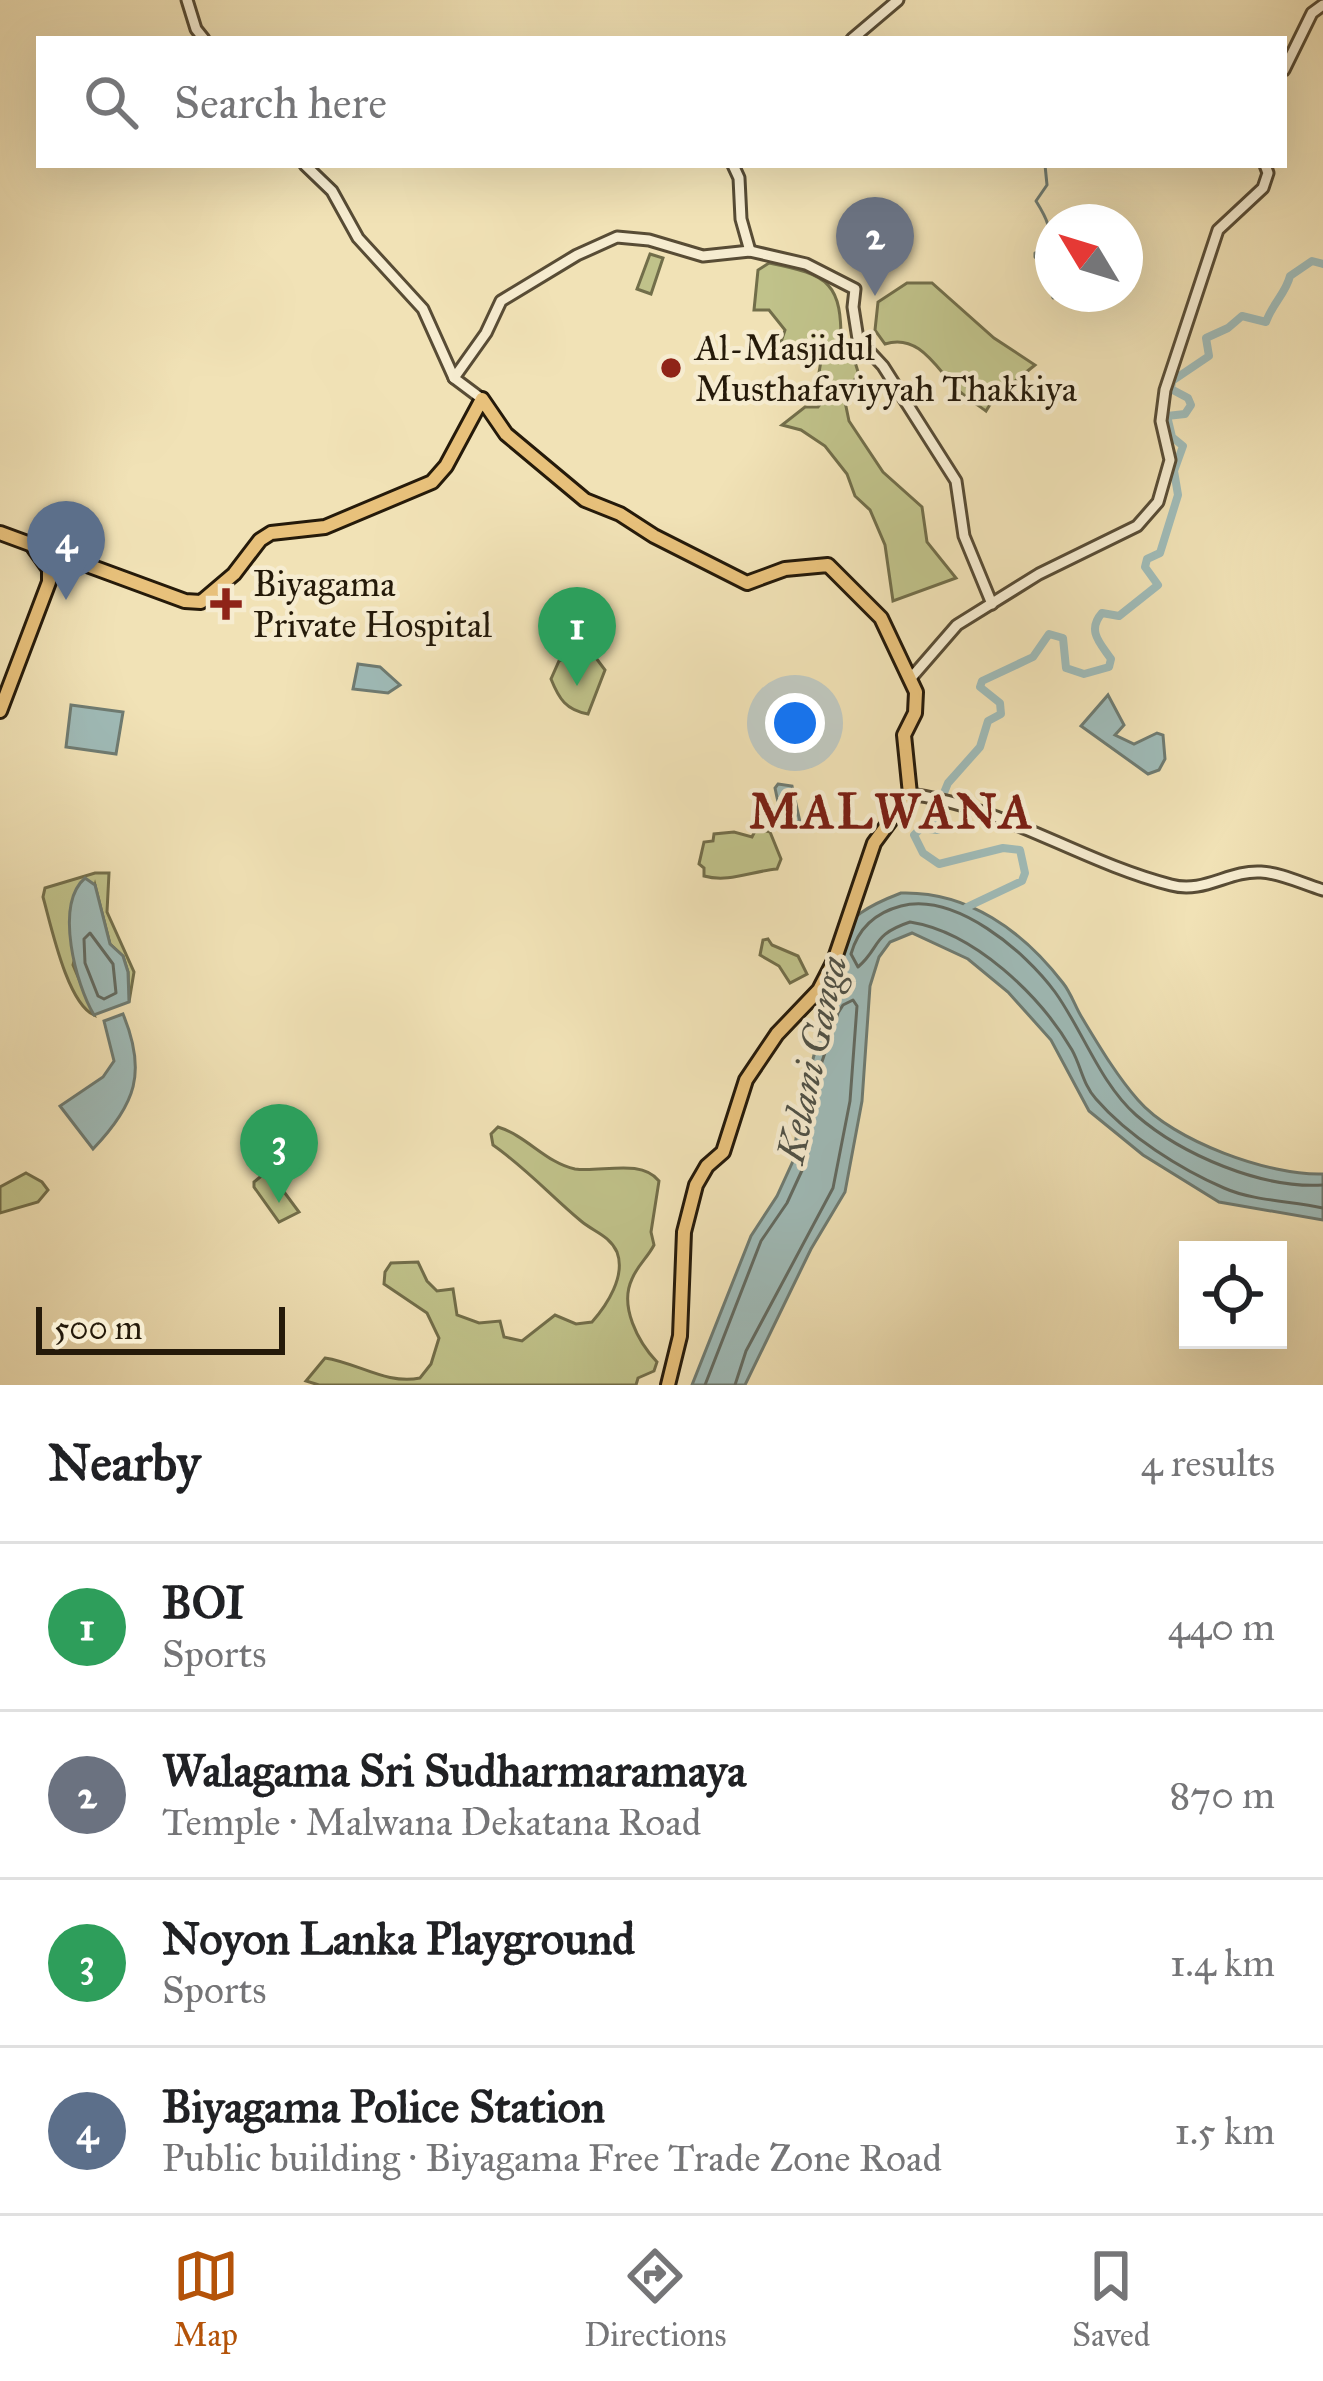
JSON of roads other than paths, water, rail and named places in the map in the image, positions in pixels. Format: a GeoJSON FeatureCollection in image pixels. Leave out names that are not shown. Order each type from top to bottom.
{"type":"FeatureCollection","features":[{"type":"Feature","properties":{"kind":"main road"},"geometry":{"type":"LineString","coordinates":[[0,532],[185,601],[201,602],[271,533],[325,527],[432,482],[446,466],[482,399],[506,434],[585,500],[747,583],[785,569],[828,565],[874,607],[917,702],[904,735],[910,794],[874,843],[834,961],[819,990],[777,1034],[746,1080],[723,1152],[696,1185],[684,1232],[680,1336],[668,1385]]}},
{"type":"Feature","properties":{"kind":"main road"},"geometry":{"type":"LineString","coordinates":[[0,711],[49,583],[50,569],[40,551],[20,540]]}},
{"type":"Feature","properties":{"kind":"main road"},"geometry":{"type":"LineString","coordinates":[[49,583],[68,567],[86,564]]}},
{"type":"Feature","properties":{"kind":"street"},"geometry":{"type":"LineString","coordinates":[[187,0],[202,36]]}},
{"type":"Feature","properties":{"kind":"street"},"geometry":{"type":"LineString","coordinates":[[856,36],[898,0]]}},
{"type":"Feature","properties":{"kind":"street"},"geometry":{"type":"LineString","coordinates":[[1307,0],[1312,14]]}},
{"type":"Feature","properties":{"kind":"street"},"geometry":{"type":"LineString","coordinates":[[1287,64],[1312,14],[1323,4]]}},
{"type":"Feature","properties":{"kind":"street"},"geometry":{"type":"LineString","coordinates":[[308,168],[329,187],[358,238],[423,309],[454,378],[482,399]]}},
{"type":"Feature","properties":{"kind":"street"},"geometry":{"type":"LineString","coordinates":[[734,168],[750,251]]}},
{"type":"Feature","properties":{"kind":"street"},"geometry":{"type":"LineString","coordinates":[[910,678],[943,637],[1040,574],[1137,526],[1158,502],[1169,460],[1160,422],[1165,390],[1218,230],[1263,188],[1266,168]]}},
{"type":"Feature","properties":{"kind":"street"},"geometry":{"type":"LineString","coordinates":[[454,378],[487,333],[501,301],[606,240],[649,240],[703,256],[750,251],[806,264],[855,289],[858,339],[883,366],[956,481],[964,536],[992,604]]}},
{"type":"Feature","properties":{"kind":"street"},"geometry":{"type":"LineString","coordinates":[[910,794],[994,816],[1103,864],[1176,887],[1205,887],[1256,872],[1323,890]]}},
{"type":"Feature","properties":{"kind":"water"},"geometry":{"type":"Polygon","coordinates":[[[358,664],[380,667],[400,685],[388,693],[353,689],[358,664]]]}},
{"type":"Feature","properties":{"kind":"water"},"geometry":{"type":"Polygon","coordinates":[[[1108,695],[1124,725],[1115,735],[1134,744],[1157,733],[1163,735],[1165,759],[1159,770],[1148,774],[1081,726],[1108,695]]]}},
{"type":"Feature","properties":{"kind":"water"},"geometry":{"type":"Polygon","coordinates":[[[71,705],[123,712],[116,754],[66,747],[71,705]]]}},
{"type":"Feature","properties":{"kind":"water"},"geometry":{"type":"Polygon","coordinates":[[[778,784],[792,786],[800,822],[781,811],[778,784]]]}},
{"type":"Feature","properties":{"kind":"water"},"geometry":{"type":"Polygon","coordinates":[[[85,878],[95,885],[110,944],[123,956],[128,972],[129,1002],[94,1015],[75,966],[69,925],[76,890],[85,878]]]}},
{"type":"Feature","properties":{"kind":"water"},"geometry":{"type":"Polygon","coordinates":[[[901,893],[949,899],[1012,931],[1063,983],[1115,1070],[1154,1115],[1224,1153],[1277,1169],[1323,1174],[1323,1220],[1219,1202],[1143,1155],[1089,1111],[1051,1040],[1008,992],[968,959],[912,933],[890,942],[879,957],[870,986],[862,1101],[845,1192],[811,1249],[745,1385],[692,1385],[751,1236],[793,1161],[804,1079],[826,1010],[845,988],[845,981],[836,978],[841,938],[861,913],[901,893]]]}},
{"type":"Feature","properties":{"kind":"water"},"geometry":{"type":"Polygon","coordinates":[[[123,1014],[134,1053],[133,1086],[119,1117],[93,1149],[60,1106],[103,1077],[114,1061],[104,1021],[123,1014]]]}},
{"type":"Feature","properties":{"kind":"waterway"},"geometry":{"type":"LineString","coordinates":[[1038,204],[1047,185],[1045,168]]}},
{"type":"Feature","properties":{"kind":"waterway"},"geometry":{"type":"LineString","coordinates":[[967,907],[1022,881],[1020,850],[1003,848],[939,864],[923,853],[914,835],[921,828],[937,830],[939,805],[948,783],[980,747],[988,721],[1001,714],[1000,703],[980,687],[982,681],[1033,657],[1049,634],[1063,638],[1066,668],[1084,674],[1109,667],[1111,659],[1095,632],[1097,620],[1102,613],[1119,616],[1158,585],[1145,567],[1147,559],[1160,553],[1178,495],[1174,471],[1183,446],[1172,437],[1167,416],[1185,414],[1191,405],[1171,389],[1172,381],[1209,356],[1206,338],[1242,316],[1266,322],[1290,276],[1312,261],[1323,264]]}},
{"type":"Feature","properties":{"kind":"place","name":"Walagama Sri Sudharmaramaya"},"geometry":{"type":"Point","coordinates":[875,296]}},
{"type":"Feature","properties":{"kind":"place","name":"Al-Masjidul Musthafaviyyah Thakkiya"},"geometry":{"type":"Point","coordinates":[671,368]}},
{"type":"Feature","properties":{"kind":"place","name":"Biyagama Police Station"},"geometry":{"type":"Point","coordinates":[66,600]}},
{"type":"Feature","properties":{"kind":"place","name":"Biyagama Private Hospital"},"geometry":{"type":"Point","coordinates":[226,604]}},
{"type":"Feature","properties":{"kind":"place","name":"BOI"},"geometry":{"type":"Point","coordinates":[577,686]}},
{"type":"Feature","properties":{"kind":"place","name":"Noyon Lanka Playground"},"geometry":{"type":"Point","coordinates":[279,1203]}},
{"type":"Feature","properties":{"kind":"district","name":"MALWANA"},"geometry":{"type":"Point","coordinates":[892,811]}},
{"type":"Feature","properties":{"kind":"water label","name":"Kelani Ganga"},"geometry":{"type":"Point","coordinates":[811,1059]}}]}
